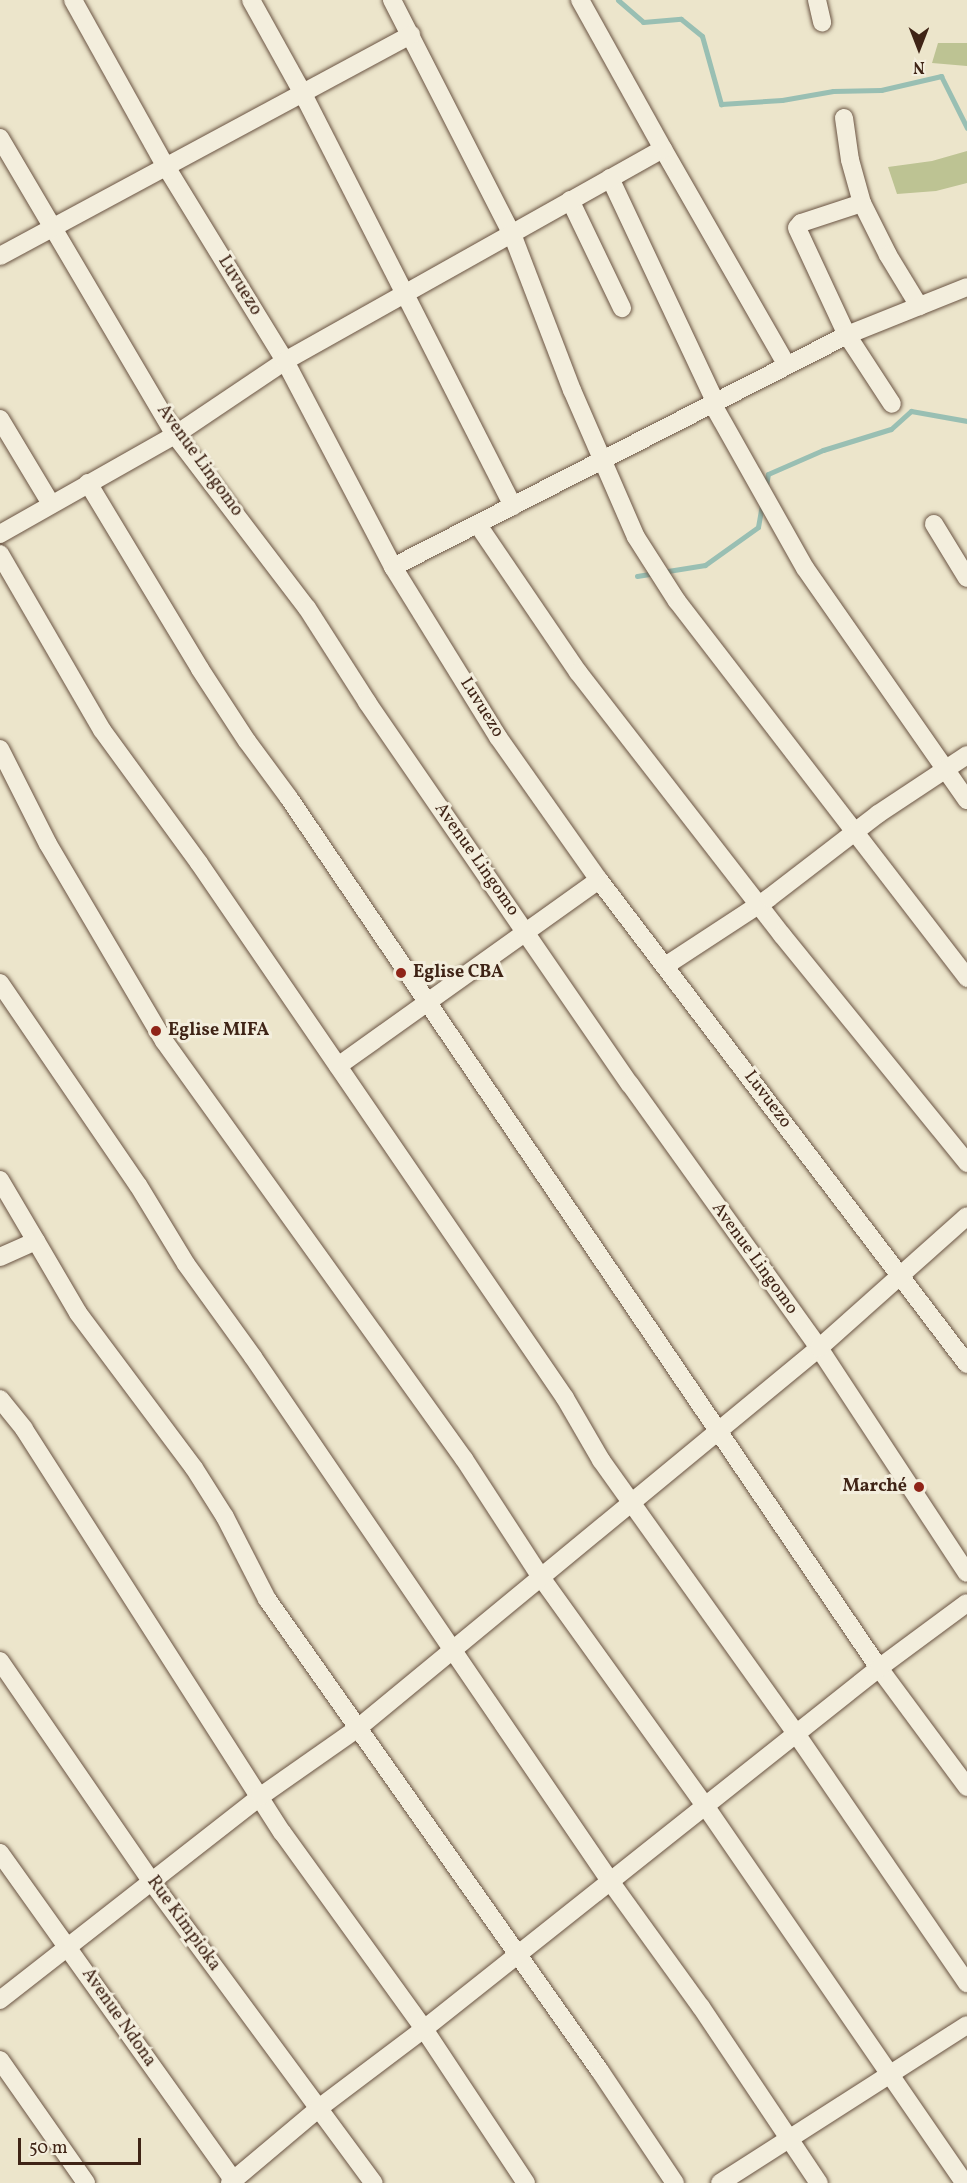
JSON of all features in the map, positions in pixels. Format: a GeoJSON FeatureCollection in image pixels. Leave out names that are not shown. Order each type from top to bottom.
{"type":"FeatureCollection","features":[{"type":"Feature","properties":{"kind":"street","name":"Luvuezo"},"geometry":{"type":"LineString","coordinates":[[73,0],[165,165],[285,361],[393,567],[498,737],[599,880],[967,1364]]}},
{"type":"Feature","properties":{"kind":"street"},"geometry":{"type":"LineString","coordinates":[[251,0],[302,92],[513,506]]}},
{"type":"Feature","properties":{"kind":"street"},"geometry":{"type":"LineString","coordinates":[[392,0],[512,234],[602,461],[636,537],[677,601],[967,978]]}},
{"type":"Feature","properties":{"kind":"street"},"geometry":{"type":"LineString","coordinates":[[580,0],[786,364]]}},
{"type":"Feature","properties":{"kind":"street"},"geometry":{"type":"LineString","coordinates":[[817,0],[822,22]]}},
{"type":"Feature","properties":{"kind":"street"},"geometry":{"type":"LineString","coordinates":[[0,256],[165,165],[411,35]]}},
{"type":"Feature","properties":{"kind":"street"},"geometry":{"type":"LineString","coordinates":[[844,118],[850,160],[862,203],[888,255],[920,306]]}},
{"type":"Feature","properties":{"kind":"street","name":"Avenue Lingomo"},"geometry":{"type":"LineString","coordinates":[[0,138],[175,435],[307,608],[367,702],[705,1193],[819,1348],[967,1573]]}},
{"type":"Feature","properties":{"kind":"street"},"geometry":{"type":"LineString","coordinates":[[0,534],[175,435],[285,361],[663,149]]}},
{"type":"Feature","properties":{"kind":"street"},"geometry":{"type":"LineString","coordinates":[[610,178],[714,402],[805,567],[967,800]]}},
{"type":"Feature","properties":{"kind":"street"},"geometry":{"type":"LineString","coordinates":[[570,200],[622,309]]}},
{"type":"Feature","properties":{"kind":"street"},"geometry":{"type":"LineString","coordinates":[[862,203],[801,223],[796,228],[847,335],[892,404]]}},
{"type":"Feature","properties":{"kind":"street"},"geometry":{"type":"LineString","coordinates":[[393,567],[786,364],[847,335],[967,287]]}},
{"type":"Feature","properties":{"kind":"street"},"geometry":{"type":"LineString","coordinates":[[0,419],[51,504]]}},
{"type":"Feature","properties":{"kind":"street"},"geometry":{"type":"LineString","coordinates":[[88,483],[235,723],[429,1004],[879,1668],[967,1787]]}},
{"type":"Feature","properties":{"kind":"street"},"geometry":{"type":"LineString","coordinates":[[934,524],[967,578]]}},
{"type":"Feature","properties":{"kind":"street"},"geometry":{"type":"LineString","coordinates":[[478,525],[578,672],[758,905],[967,1163]]}},
{"type":"Feature","properties":{"kind":"street"},"geometry":{"type":"LineString","coordinates":[[0,554],[102,730],[199,863],[565,1398],[601,1460],[797,1735],[967,1983]]}},
{"type":"Feature","properties":{"kind":"street"},"geometry":{"type":"LineString","coordinates":[[0,749],[48,844],[164,1041],[465,1459],[540,1576],[706,1807],[964,2183]]}},
{"type":"Feature","properties":{"kind":"street"},"geometry":{"type":"LineString","coordinates":[[665,966],[758,905],[856,831],[967,755]]}},
{"type":"Feature","properties":{"kind":"street"},"geometry":{"type":"LineString","coordinates":[[338,1066],[429,1004],[599,880]]}},
{"type":"Feature","properties":{"kind":"street"},"geometry":{"type":"LineString","coordinates":[[0,983],[138,1185],[186,1264],[253,1357],[819,2183]]}},
{"type":"Feature","properties":{"kind":"street"},"geometry":{"type":"LineString","coordinates":[[0,1180],[78,1313],[194,1468],[225,1517],[267,1599],[600,2071],[675,2183]]}},
{"type":"Feature","properties":{"kind":"street"},"geometry":{"type":"LineString","coordinates":[[0,2000],[261,1796],[358,1728],[819,1348],[967,1216]]}},
{"type":"Feature","properties":{"kind":"street"},"geometry":{"type":"LineString","coordinates":[[0,1257],[36,1241]]}},
{"type":"Feature","properties":{"kind":"street"},"geometry":{"type":"LineString","coordinates":[[0,1399],[24,1429],[308,1870],[424,2029],[526,2183]]}},
{"type":"Feature","properties":{"kind":"street"},"geometry":{"type":"LineString","coordinates":[[233,2182],[319,2108],[424,2029],[879,1668],[967,1603]]}},
{"type":"Feature","properties":{"kind":"street","name":"Rue Kimpioka"},"geometry":{"type":"LineString","coordinates":[[0,1661],[151,1881],[374,2183]]}},
{"type":"Feature","properties":{"kind":"street","name":"Avenue Ndona"},"geometry":{"type":"LineString","coordinates":[[0,1853],[233,2182]]}},
{"type":"Feature","properties":{"kind":"street"},"geometry":{"type":"LineString","coordinates":[[720,2183],[967,2025]]}},
{"type":"Feature","properties":{"kind":"street"},"geometry":{"type":"LineString","coordinates":[[0,2060],[86,2183]]}},
{"type":"Feature","properties":{"kind":"green space"},"geometry":{"type":"Polygon","coordinates":[[[938,43],[967,43],[967,66],[932,63],[938,43]]]}},
{"type":"Feature","properties":{"kind":"green space"},"geometry":{"type":"Polygon","coordinates":[[[967,151],[967,183],[936,191],[897,194],[888,167],[932,161],[967,151]]]}},
{"type":"Feature","properties":{"kind":"waterway"},"geometry":{"type":"LineString","coordinates":[[618,0],[643,22],[681,19],[702,36],[721,104],[782,100],[833,91],[881,90],[941,76],[967,128]]}},
{"type":"Feature","properties":{"kind":"waterway"},"geometry":{"type":"LineString","coordinates":[[766,486],[768,474],[823,450],[891,429],[911,411],[967,421]]}},
{"type":"Feature","properties":{"kind":"waterway"},"geometry":{"type":"LineString","coordinates":[[637,576],[705,565],[758,527],[762,504]]}},
{"type":"Feature","properties":{"kind":"place","name":"Eglise CBA"},"geometry":{"type":"Point","coordinates":[401,973]}},
{"type":"Feature","properties":{"kind":"place","name":"Eglise MIFA"},"geometry":{"type":"Point","coordinates":[156,1031]}},
{"type":"Feature","properties":{"kind":"place","name":"Marché"},"geometry":{"type":"Point","coordinates":[919,1487]}}]}
